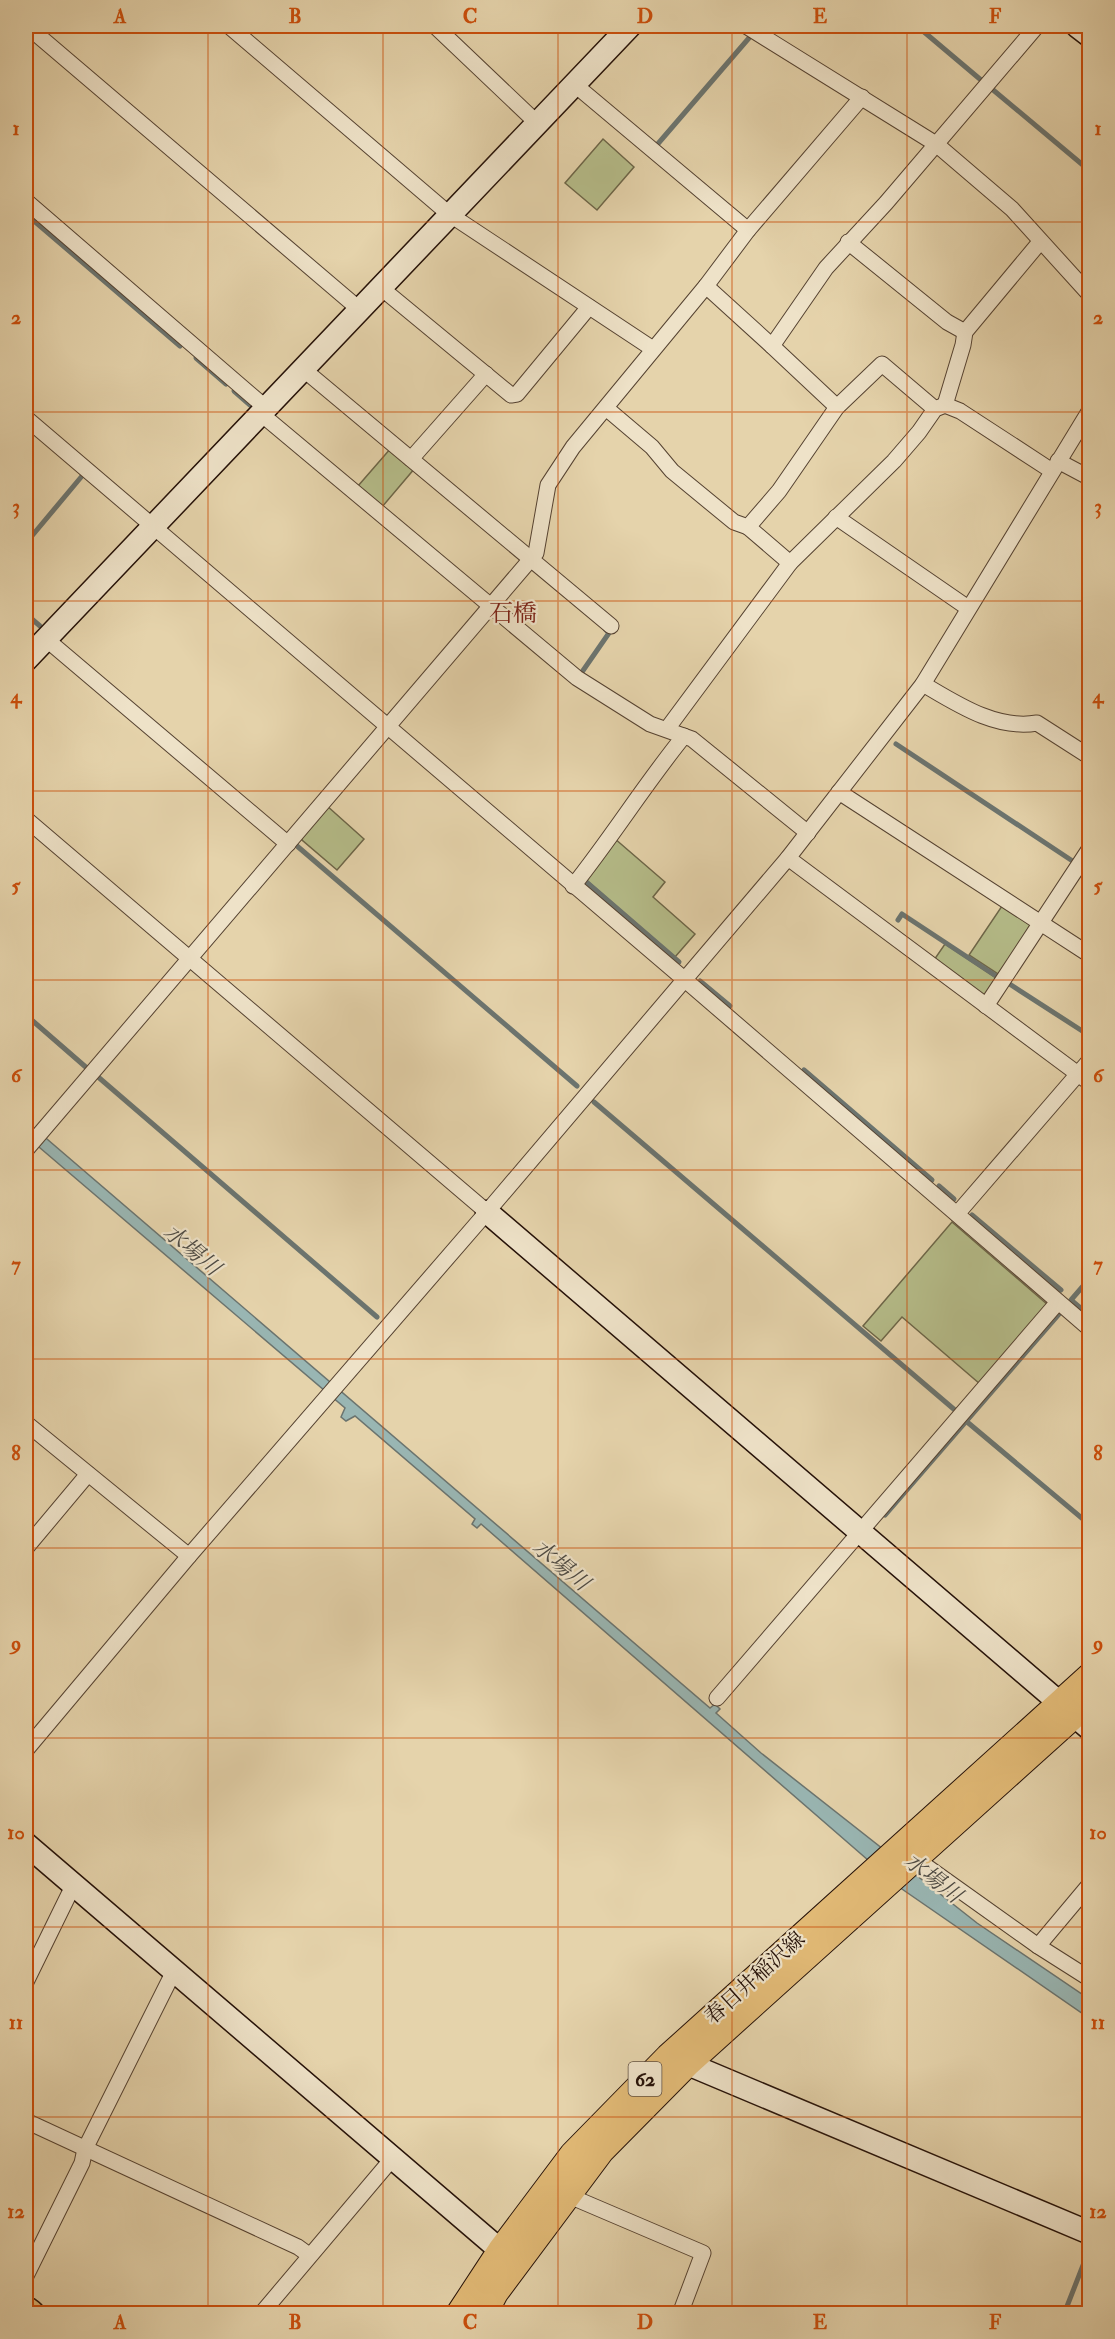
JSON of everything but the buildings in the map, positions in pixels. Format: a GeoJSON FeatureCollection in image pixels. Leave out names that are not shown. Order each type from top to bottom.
{"type":"FeatureCollection","features":[{"type":"Feature","properties":{"kind":"highway"},"geometry":{"type":"LineString","coordinates":[[26,2312],[30,2313]]}},
{"type":"Feature","properties":{"kind":"main road","name":"春日井稲沢線"},"geometry":{"type":"LineString","coordinates":[[458,2313],[500,2250],[572,2154],[604,2120],[668,2056],[1078,1713],[1089,1675]]}},
{"type":"Feature","properties":{"kind":"main road","name":"春日井稲沢線"},"geometry":{"type":"LineString","coordinates":[[485,2313],[496,2293],[602,2151],[688,2064],[876,1882]]}},
{"type":"Feature","properties":{"kind":"street"},"geometry":{"type":"LineString","coordinates":[[27,26],[359,309]]}},
{"type":"Feature","properties":{"kind":"street"},"geometry":{"type":"LineString","coordinates":[[229,26],[448,214],[653,349]]}},
{"type":"Feature","properties":{"kind":"street"},"geometry":{"type":"LineString","coordinates":[[435,26],[537,123]]}},
{"type":"Feature","properties":{"kind":"street"},"geometry":{"type":"LineString","coordinates":[[26,660],[448,214],[630,26]]}},
{"type":"Feature","properties":{"kind":"street"},"geometry":{"type":"LineString","coordinates":[[746,26],[936,144],[1012,209],[1089,295]]}},
{"type":"Feature","properties":{"kind":"street"},"geometry":{"type":"LineString","coordinates":[[772,346],[826,268],[886,203],[1037,26]]}},
{"type":"Feature","properties":{"kind":"street"},"geometry":{"type":"LineString","coordinates":[[574,84],[748,230]]}},
{"type":"Feature","properties":{"kind":"street"},"geometry":{"type":"LineString","coordinates":[[27,1148],[536,553],[548,485],[573,447],[706,286],[748,230],[862,97]]}},
{"type":"Feature","properties":{"kind":"street"},"geometry":{"type":"LineString","coordinates":[[26,201],[263,411],[490,607],[577,678],[650,724],[692,739],[808,833]]}},
{"type":"Feature","properties":{"kind":"street"},"geometry":{"type":"LineString","coordinates":[[848,242],[947,322],[965,332]]}},
{"type":"Feature","properties":{"kind":"street"},"geometry":{"type":"LineString","coordinates":[[667,729],[790,563],[894,461],[940,407],[963,345],[965,332],[1040,242]]}},
{"type":"Feature","properties":{"kind":"street"},"geometry":{"type":"LineString","coordinates":[[706,286],[837,407]]}},
{"type":"Feature","properties":{"kind":"street"},"geometry":{"type":"LineString","coordinates":[[380,287],[511,395],[518,394],[589,308]]}},
{"type":"Feature","properties":{"kind":"street"},"geometry":{"type":"LineString","coordinates":[[748,527],[779,491],[837,407],[882,364],[940,407],[960,411],[1055,466],[1089,478]]}},
{"type":"Feature","properties":{"kind":"street"},"geometry":{"type":"LineString","coordinates":[[303,369],[611,626]]}},
{"type":"Feature","properties":{"kind":"street"},"geometry":{"type":"LineString","coordinates":[[411,459],[486,374]]}},
{"type":"Feature","properties":{"kind":"street"},"geometry":{"type":"LineString","coordinates":[[606,408],[652,447],[672,471],[734,522],[748,527],[790,563]]}},
{"type":"Feature","properties":{"kind":"street"},"geometry":{"type":"LineString","coordinates":[[26,1750],[189,1556],[487,1212],[808,833],[923,684],[1089,410]]}},
{"type":"Feature","properties":{"kind":"street"},"geometry":{"type":"LineString","coordinates":[[26,418],[684,979],[1089,1329]]}},
{"type":"Feature","properties":{"kind":"street"},"geometry":{"type":"LineString","coordinates":[[836,517],[968,608]]}},
{"type":"Feature","properties":{"kind":"street"},"geometry":{"type":"LineString","coordinates":[[46,639],[288,844]]}},
{"type":"Feature","properties":{"kind":"street"},"geometry":{"type":"LineString","coordinates":[[923,684],[971,712],[1003,722],[1026,725],[1037,723],[1089,756]]}},
{"type":"Feature","properties":{"kind":"street"},"geometry":{"type":"LineString","coordinates":[[573,886],[655,771],[684,736]]}},
{"type":"Feature","properties":{"kind":"street"},"geometry":{"type":"LineString","coordinates":[[839,792],[1089,955]]}},
{"type":"Feature","properties":{"kind":"street"},"geometry":{"type":"LineString","coordinates":[[26,819],[860,1533],[1078,1713]]}},
{"type":"Feature","properties":{"kind":"street"},"geometry":{"type":"LineString","coordinates":[[986,1006],[1089,848]]}},
{"type":"Feature","properties":{"kind":"street"},"geometry":{"type":"LineString","coordinates":[[788,858],[1084,1079]]}},
{"type":"Feature","properties":{"kind":"street"},"geometry":{"type":"LineString","coordinates":[[957,1214],[1084,1079],[1089,1060]]}},
{"type":"Feature","properties":{"kind":"street"},"geometry":{"type":"LineString","coordinates":[[717,1698],[1058,1302]]}},
{"type":"Feature","properties":{"kind":"street"},"geometry":{"type":"LineString","coordinates":[[26,1423],[189,1556]]}},
{"type":"Feature","properties":{"kind":"street"},"geometry":{"type":"LineString","coordinates":[[26,1548],[88,1474]]}},
{"type":"Feature","properties":{"kind":"street"},"geometry":{"type":"LineString","coordinates":[[26,1844],[500,2250]]}},
{"type":"Feature","properties":{"kind":"street"},"geometry":{"type":"LineString","coordinates":[[907,1858],[1089,1979]]}},
{"type":"Feature","properties":{"kind":"street"},"geometry":{"type":"LineString","coordinates":[[1038,1946],[1089,1884]]}},
{"type":"Feature","properties":{"kind":"street"},"geometry":{"type":"LineString","coordinates":[[26,1982],[73,1886]]}},
{"type":"Feature","properties":{"kind":"street"},"geometry":{"type":"LineString","coordinates":[[26,2277],[82,2163],[85,2148],[174,1971]]}},
{"type":"Feature","properties":{"kind":"street"},"geometry":{"type":"LineString","coordinates":[[688,2064],[1089,2233]]}},
{"type":"Feature","properties":{"kind":"street"},"geometry":{"type":"LineString","coordinates":[[26,2121],[298,2247],[309,2255]]}},
{"type":"Feature","properties":{"kind":"street"},"geometry":{"type":"LineString","coordinates":[[261,2313],[392,2158]]}},
{"type":"Feature","properties":{"kind":"street"},"geometry":{"type":"LineString","coordinates":[[567,2195],[703,2253],[680,2313]]}},
{"type":"Feature","properties":{"kind":"green space"},"geometry":{"type":"Polygon","coordinates":[[[603,139],[634,167],[597,210],[565,183],[603,139]]]}},
{"type":"Feature","properties":{"kind":"green space"},"geometry":{"type":"Polygon","coordinates":[[[391,448],[415,468],[382,507],[358,486],[391,448]]]}},
{"type":"Feature","properties":{"kind":"green space"},"geometry":{"type":"Polygon","coordinates":[[[326,805],[364,839],[337,870],[302,840],[301,834],[326,805]]]}},
{"type":"Feature","properties":{"kind":"green space"},"geometry":{"type":"Polygon","coordinates":[[[614,838],[665,882],[653,897],[695,934],[675,957],[585,879],[614,838]]]}},
{"type":"Feature","properties":{"kind":"green space"},"geometry":{"type":"Polygon","coordinates":[[[1002,906],[1030,925],[1001,976],[969,955],[1002,906]]]}},
{"type":"Feature","properties":{"kind":"green space"},"geometry":{"type":"Polygon","coordinates":[[[945,944],[999,980],[984,997],[934,960],[945,944]]]}},
{"type":"Feature","properties":{"kind":"green space"},"geometry":{"type":"Polygon","coordinates":[[[952,1222],[1048,1305],[980,1384],[902,1317],[881,1341],[863,1326],[952,1222]]]}},
{"type":"Feature","properties":{"kind":"water"},"geometry":{"type":"Polygon","coordinates":[[[26,1121],[710,1708],[715,1704],[720,1709],[716,1713],[761,1753],[977,1923],[1089,1999],[1089,2018],[899,1887],[481,1524],[477,1528],[472,1524],[475,1519],[355,1416],[346,1421],[341,1417],[345,1408],[26,1136],[26,1121]]]}},
{"type":"Feature","properties":{"kind":"waterway"},"geometry":{"type":"LineString","coordinates":[[917,26],[981,80]]}},
{"type":"Feature","properties":{"kind":"waterway"},"geometry":{"type":"LineString","coordinates":[[656,146],[749,38]]}},
{"type":"Feature","properties":{"kind":"waterway"},"geometry":{"type":"LineString","coordinates":[[992,89],[1090,171]]}},
{"type":"Feature","properties":{"kind":"waterway"},"geometry":{"type":"LineString","coordinates":[[26,214],[180,346]]}},
{"type":"Feature","properties":{"kind":"waterway"},"geometry":{"type":"LineString","coordinates":[[196,358],[226,384]]}},
{"type":"Feature","properties":{"kind":"waterway"},"geometry":{"type":"LineString","coordinates":[[234,391],[250,405]]}},
{"type":"Feature","properties":{"kind":"waterway"},"geometry":{"type":"LineString","coordinates":[[26,543],[82,476]]}},
{"type":"Feature","properties":{"kind":"waterway"},"geometry":{"type":"LineString","coordinates":[[26,614],[40,626]]}},
{"type":"Feature","properties":{"kind":"waterway"},"geometry":{"type":"LineString","coordinates":[[582,672],[609,633],[605,629]]}},
{"type":"Feature","properties":{"kind":"waterway"},"geometry":{"type":"LineString","coordinates":[[896,744],[1074,862]]}},
{"type":"Feature","properties":{"kind":"waterway"},"geometry":{"type":"LineString","coordinates":[[297,846],[577,1086]]}},
{"type":"Feature","properties":{"kind":"waterway"},"geometry":{"type":"LineString","coordinates":[[1082,867],[1090,872]]}},
{"type":"Feature","properties":{"kind":"waterway"},"geometry":{"type":"LineString","coordinates":[[584,880],[679,962]]}},
{"type":"Feature","properties":{"kind":"waterway"},"geometry":{"type":"LineString","coordinates":[[898,920],[902,914],[999,978]]}},
{"type":"Feature","properties":{"kind":"waterway"},"geometry":{"type":"LineString","coordinates":[[700,981],[730,1006]]}},
{"type":"Feature","properties":{"kind":"waterway"},"geometry":{"type":"LineString","coordinates":[[1008,983],[1090,1036]]}},
{"type":"Feature","properties":{"kind":"waterway"},"geometry":{"type":"LineString","coordinates":[[26,1015],[88,1069]]}},
{"type":"Feature","properties":{"kind":"waterway"},"geometry":{"type":"LineString","coordinates":[[804,1070],[932,1180]]}},
{"type":"Feature","properties":{"kind":"waterway"},"geometry":{"type":"LineString","coordinates":[[97,1076],[377,1317]]}},
{"type":"Feature","properties":{"kind":"waterway"},"geometry":{"type":"LineString","coordinates":[[594,1102],[956,1411]]}},
{"type":"Feature","properties":{"kind":"waterway"},"geometry":{"type":"LineString","coordinates":[[939,1186],[954,1199]]}},
{"type":"Feature","properties":{"kind":"waterway"},"geometry":{"type":"LineString","coordinates":[[972,1215],[1061,1290]]}},
{"type":"Feature","properties":{"kind":"waterway"},"geometry":{"type":"LineString","coordinates":[[1090,1278],[1071,1300],[1090,1316]]}},
{"type":"Feature","properties":{"kind":"waterway"},"geometry":{"type":"LineString","coordinates":[[885,1515],[1059,1314]]}},
{"type":"Feature","properties":{"kind":"waterway"},"geometry":{"type":"LineString","coordinates":[[966,1421],[1090,1525]]}},
{"type":"Feature","properties":{"kind":"waterway"},"geometry":{"type":"LineString","coordinates":[[1064,2314],[1089,2250]]}},
{"type":"Feature","properties":{"kind":"district","name":"石橋"},"geometry":{"type":"Point","coordinates":[513,613]}},
{"type":"Feature","properties":{"kind":"water label","name":"水場川"},"geometry":{"type":"Point","coordinates":[192,1250]}},
{"type":"Feature","properties":{"kind":"water label","name":"水場川"},"geometry":{"type":"Point","coordinates":[561,1565]}},
{"type":"Feature","properties":{"kind":"water label","name":"水場川"},"geometry":{"type":"Point","coordinates":[933,1878]}}]}
